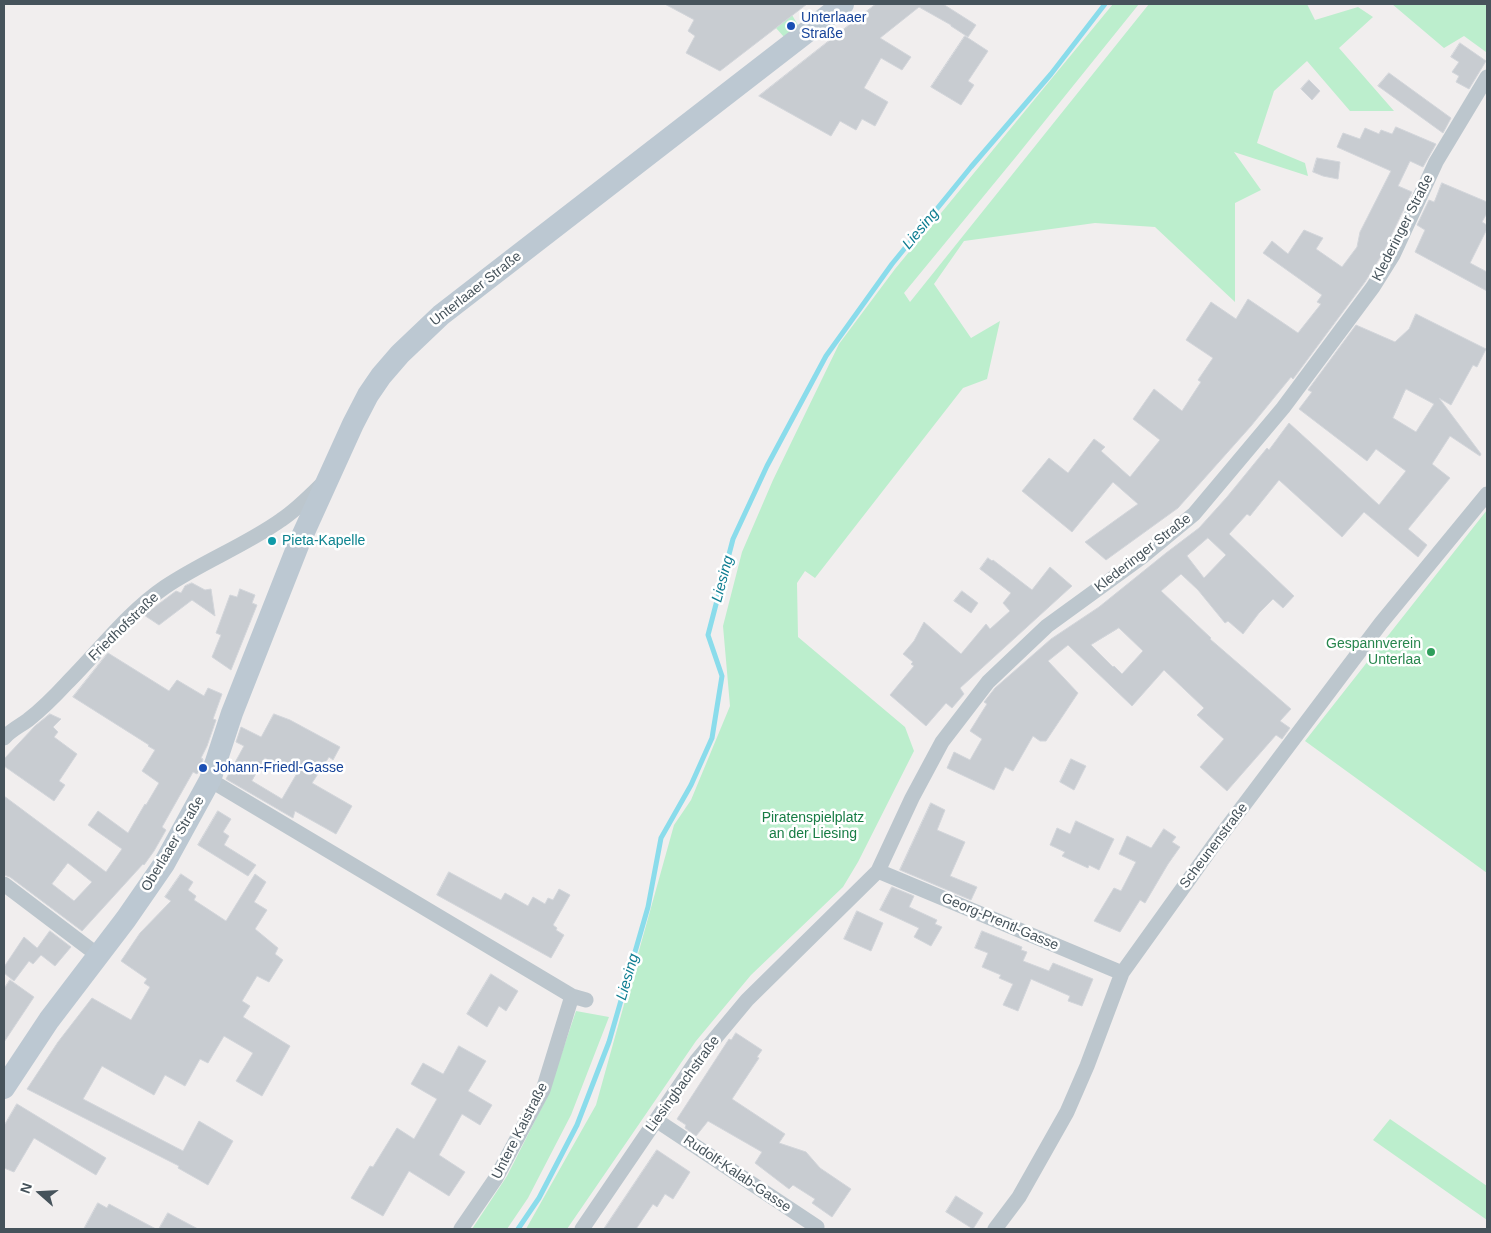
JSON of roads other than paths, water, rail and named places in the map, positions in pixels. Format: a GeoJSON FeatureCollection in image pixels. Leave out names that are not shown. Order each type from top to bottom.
{"type":"FeatureCollection","features":[{"type":"Feature","properties":{"kind":"main road","name":"Unterlaaer Straße"},"geometry":{"type":"LineString","coordinates":[[300,543],[368,395],[381,376],[421,333],[441,315],[843,4]]}},
{"type":"Feature","properties":{"kind":"main road","name":"Oberlaaer Straße"},"geometry":{"type":"LineString","coordinates":[[4,1088],[49,1020],[99,956],[164,864],[210,780],[232,713],[300,543]]}},
{"type":"Feature","properties":{"kind":"street","name":"Klederinger Straße"},"geometry":{"type":"LineString","coordinates":[[798,949],[878,871],[912,798],[942,742],[988,682],[1047,626],[1142,557],[1194,514],[1283,408],[1373,287],[1393,255],[1436,162],[1487,77]]}},
{"type":"Feature","properties":{"kind":"street","name":"Friedhofstraße"},"geometry":{"type":"LineString","coordinates":[[4,738],[14,728],[28,720],[61,690],[119,628],[159,592],[280,521],[302,504],[328,479]]}},
{"type":"Feature","properties":{"kind":"street","name":"Scheunenstraße"},"geometry":{"type":"LineString","coordinates":[[995,1229],[1019,1197],[1067,1112],[1087,1066],[1122,973],[1213,846],[1381,623],[1487,494]]}},
{"type":"Feature","properties":{"kind":"street"},"geometry":{"type":"LineString","coordinates":[[280,521],[300,543]]}},
{"type":"Feature","properties":{"kind":"street","name":"Untere Kaistraße"},"geometry":{"type":"LineString","coordinates":[[210,780],[579,998],[543,1090],[496,1178],[461,1229]]}},
{"type":"Feature","properties":{"kind":"street","name":"Georg-Prentl-Gasse"},"geometry":{"type":"LineString","coordinates":[[878,871],[1122,973]]}},
{"type":"Feature","properties":{"kind":"street"},"geometry":{"type":"LineString","coordinates":[[4,884],[99,956]]}},
{"type":"Feature","properties":{"kind":"street","name":"Liesingbachstraße"},"geometry":{"type":"LineString","coordinates":[[582,1229],[698,1060],[747,1000],[798,949]]}},
{"type":"Feature","properties":{"kind":"street","name":"Rudolf-Kalab-Gasse"},"geometry":{"type":"LineString","coordinates":[[656,1120],[817,1228]]}},
{"type":"Feature","properties":{"kind":"waterway","name":"Liesing"},"geometry":{"type":"LineString","coordinates":[[518,1229],[539,1198],[577,1125],[609,1042],[648,907],[661,838],[691,785],[712,738],[722,676],[708,635],[733,539],[767,466],[826,356],[892,264],[971,167],[1051,74],[1105,4]]}},
{"type":"Feature","properties":{"kind":"place","name":"Unterlaaer Straße"},"geometry":{"type":"Point","coordinates":[791,26]}},
{"type":"Feature","properties":{"kind":"place","name":"Pieta-Kapelle"},"geometry":{"type":"Point","coordinates":[272,541]}},
{"type":"Feature","properties":{"kind":"place","name":"Gespannverein Unterlaa"},"geometry":{"type":"Point","coordinates":[1431,652]}},
{"type":"Feature","properties":{"kind":"place","name":"Johann-Friedl-Gasse"},"geometry":{"type":"Point","coordinates":[203,768]}},
{"type":"Feature","properties":{"kind":"park label","name":"Piratenspielplatz an der Liesing"},"geometry":{"type":"Point","coordinates":[813,826]}}]}
